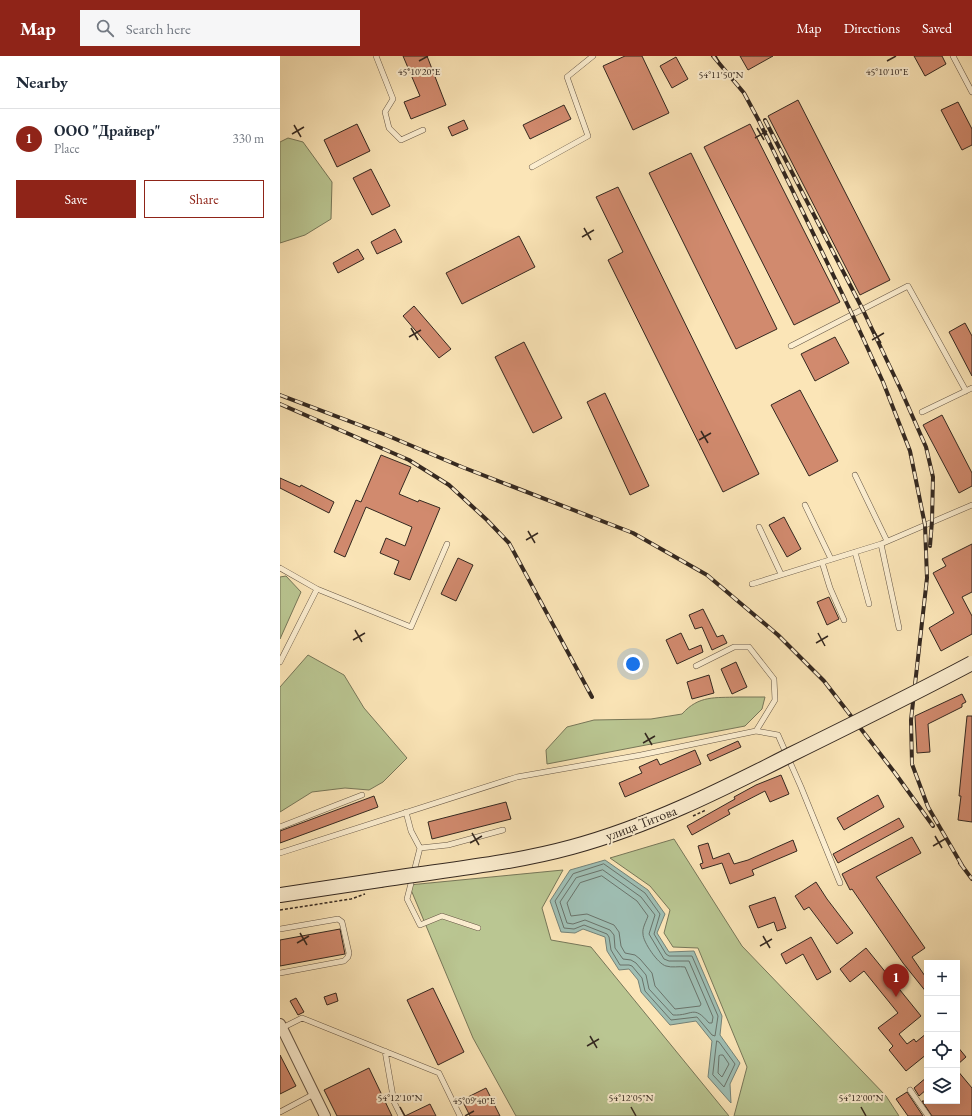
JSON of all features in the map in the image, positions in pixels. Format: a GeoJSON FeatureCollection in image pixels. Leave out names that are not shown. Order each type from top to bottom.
{"type":"FeatureCollection","features":[{"type":"Feature","properties":{"kind":"main road","name":"улица Титова"},"geometry":{"type":"LineString","coordinates":[[280,895],[528,858],[619,833],[708,797],[972,663]]}},
{"type":"Feature","properties":{"kind":"street"},"geometry":{"type":"LineString","coordinates":[[281,1026],[325,1116]]}},
{"type":"Feature","properties":{"kind":"lane"},"geometry":{"type":"LineString","coordinates":[[376,56],[393,99],[385,112],[389,128],[401,140],[423,130]]}},
{"type":"Feature","properties":{"kind":"lane"},"geometry":{"type":"LineString","coordinates":[[532,167],[588,136],[567,77],[593,56]]}},
{"type":"Feature","properties":{"kind":"lane"},"geometry":{"type":"LineString","coordinates":[[953,56],[972,92]]}},
{"type":"Feature","properties":{"kind":"lane"},"geometry":{"type":"LineString","coordinates":[[791,346],[908,286],[966,391]]}},
{"type":"Feature","properties":{"kind":"lane"},"geometry":{"type":"LineString","coordinates":[[922,412],[972,388]]}},
{"type":"Feature","properties":{"kind":"lane"},"geometry":{"type":"LineString","coordinates":[[856,475],[887,541]]}},
{"type":"Feature","properties":{"kind":"lane"},"geometry":{"type":"LineString","coordinates":[[805,505],[831,559]]}},
{"type":"Feature","properties":{"kind":"lane"},"geometry":{"type":"LineString","coordinates":[[752,584],[881,544],[972,505]]}},
{"type":"Feature","properties":{"kind":"lane"},"geometry":{"type":"LineString","coordinates":[[758,528],[781,574]]}},
{"type":"Feature","properties":{"kind":"lane"},"geometry":{"type":"LineString","coordinates":[[280,568],[317,589],[411,627],[447,544]]}},
{"type":"Feature","properties":{"kind":"lane"},"geometry":{"type":"LineString","coordinates":[[881,544],[899,628]]}},
{"type":"Feature","properties":{"kind":"lane"},"geometry":{"type":"LineString","coordinates":[[855,552],[869,604]]}},
{"type":"Feature","properties":{"kind":"lane"},"geometry":{"type":"LineString","coordinates":[[822,562],[830,588],[844,620]]}},
{"type":"Feature","properties":{"kind":"lane"},"geometry":{"type":"LineString","coordinates":[[280,662],[317,589]]}},
{"type":"Feature","properties":{"kind":"lane"},"geometry":{"type":"LineString","coordinates":[[696,666],[734,647],[749,647],[774,679],[775,700],[756,731]]}},
{"type":"Feature","properties":{"kind":"lane"},"geometry":{"type":"LineString","coordinates":[[280,853],[517,776],[641,755],[756,731],[778,735],[840,883]]}},
{"type":"Feature","properties":{"kind":"lane"},"geometry":{"type":"LineString","coordinates":[[280,827],[362,795]]}},
{"type":"Feature","properties":{"kind":"lane"},"geometry":{"type":"LineString","coordinates":[[406,812],[411,831],[420,848],[407,899],[420,925],[442,916],[478,928]]}},
{"type":"Feature","properties":{"kind":"lane"},"geometry":{"type":"LineString","coordinates":[[420,848],[448,845],[503,830]]}},
{"type":"Feature","properties":{"kind":"lane"},"geometry":{"type":"LineString","coordinates":[[280,929],[338,919],[342,922],[348,957],[344,961],[280,973]]}},
{"type":"Feature","properties":{"kind":"lane"},"geometry":{"type":"LineString","coordinates":[[281,1026],[302,1018],[439,1073],[460,1116]]}},
{"type":"Feature","properties":{"kind":"lane"},"geometry":{"type":"LineString","coordinates":[[385,1051],[394,1102],[401,1116]]}},
{"type":"Feature","properties":{"kind":"lane"},"geometry":{"type":"LineString","coordinates":[[910,1090],[928,1116]]}},
{"type":"Feature","properties":{"kind":"lane"},"geometry":{"type":"LineString","coordinates":[[280,1112],[314,1094]]}},
{"type":"Feature","properties":{"kind":"path"},"geometry":{"type":"LineString","coordinates":[[280,910],[351,899],[369,893]]}},
{"type":"Feature","properties":{"kind":"green space"},"geometry":{"type":"Polygon","coordinates":[[[288,138],[303,142],[332,182],[331,219],[305,235],[280,243],[280,142],[288,138]]]}},
{"type":"Feature","properties":{"kind":"green space"},"geometry":{"type":"Polygon","coordinates":[[[286,576],[301,592],[280,639],[280,577],[286,576]]]}},
{"type":"Feature","properties":{"kind":"green space"},"geometry":{"type":"Polygon","coordinates":[[[308,655],[344,675],[364,708],[407,758],[383,782],[369,790],[345,788],[312,792],[280,812],[280,687],[308,655]]]}},
{"type":"Feature","properties":{"kind":"green space"},"geometry":{"type":"Polygon","coordinates":[[[765,697],[762,709],[745,726],[547,764],[546,750],[567,727],[594,720],[651,719],[682,714],[695,703],[701,701],[715,698],[765,697]]]}},
{"type":"Feature","properties":{"kind":"green space"},"geometry":{"type":"Polygon","coordinates":[[[674,839],[742,946],[886,1096],[899,1116],[734,1116],[747,1067],[698,948],[673,947],[664,933],[670,910],[650,886],[610,858],[674,839]]]}},
{"type":"Feature","properties":{"kind":"green space"},"geometry":{"type":"Polygon","coordinates":[[[563,870],[542,908],[551,940],[591,947],[729,1116],[516,1116],[473,1038],[409,885],[563,870]]]}},
{"type":"Feature","properties":{"kind":"water"},"geometry":{"type":"Polygon","coordinates":[[[605,860],[648,890],[665,914],[657,933],[669,952],[694,951],[722,1016],[720,1035],[740,1063],[730,1084],[731,1103],[708,1077],[712,1041],[696,1021],[670,1025],[641,992],[638,980],[629,969],[619,970],[607,951],[605,937],[583,929],[575,933],[561,932],[550,901],[570,870],[605,860]]]}},
{"type":"Feature","properties":{"kind":"building"},"geometry":{"type":"Polygon","coordinates":[[[403,56],[427,56],[446,105],[411,119],[404,102],[420,96],[403,56]]]}},
{"type":"Feature","properties":{"kind":"building"},"geometry":{"type":"Polygon","coordinates":[[[625,56],[642,56],[669,113],[633,130],[603,66],[625,56]]]}},
{"type":"Feature","properties":{"kind":"building"},"geometry":{"type":"Polygon","coordinates":[[[740,56],[773,56],[748,70],[740,56]]]}},
{"type":"Feature","properties":{"kind":"building"},"geometry":{"type":"Polygon","coordinates":[[[914,56],[942,56],[946,64],[925,76],[914,56]]]}},
{"type":"Feature","properties":{"kind":"building"},"geometry":{"type":"Polygon","coordinates":[[[676,57],[688,79],[672,88],[660,66],[676,57]]]}},
{"type":"Feature","properties":{"kind":"building"},"geometry":{"type":"Polygon","coordinates":[[[798,100],[890,280],[860,295],[768,116],[798,100]]]}},
{"type":"Feature","properties":{"kind":"building"},"geometry":{"type":"Polygon","coordinates":[[[958,102],[972,129],[972,145],[962,150],[941,110],[958,102]]]}},
{"type":"Feature","properties":{"kind":"building"},"geometry":{"type":"Polygon","coordinates":[[[564,105],[571,119],[530,139],[523,125],[564,105]]]}},
{"type":"Feature","properties":{"kind":"building"},"geometry":{"type":"Polygon","coordinates":[[[464,120],[468,129],[452,136],[448,127],[464,120]]]}},
{"type":"Feature","properties":{"kind":"building"},"geometry":{"type":"Polygon","coordinates":[[[357,124],[370,151],[337,167],[324,140],[357,124]]]}},
{"type":"Feature","properties":{"kind":"building"},"geometry":{"type":"Polygon","coordinates":[[[750,124],[840,302],[794,325],[704,147],[750,124]]]}},
{"type":"Feature","properties":{"kind":"building"},"geometry":{"type":"Polygon","coordinates":[[[691,153],[777,329],[736,349],[649,173],[691,153]]]}},
{"type":"Feature","properties":{"kind":"building"},"geometry":{"type":"Polygon","coordinates":[[[371,169],[390,206],[372,215],[353,178],[371,169]]]}},
{"type":"Feature","properties":{"kind":"building"},"geometry":{"type":"Polygon","coordinates":[[[618,187],[759,474],[723,492],[608,260],[623,252],[596,197],[618,187]]]}},
{"type":"Feature","properties":{"kind":"building"},"geometry":{"type":"Polygon","coordinates":[[[395,229],[402,242],[377,254],[371,242],[395,229]]]}},
{"type":"Feature","properties":{"kind":"building"},"geometry":{"type":"Polygon","coordinates":[[[519,236],[535,267],[462,304],[446,273],[519,236]]]}},
{"type":"Feature","properties":{"kind":"building"},"geometry":{"type":"Polygon","coordinates":[[[358,249],[364,259],[338,273],[333,263],[358,249]]]}},
{"type":"Feature","properties":{"kind":"building"},"geometry":{"type":"Polygon","coordinates":[[[414,306],[451,349],[439,358],[403,316],[414,306]]]}},
{"type":"Feature","properties":{"kind":"building"},"geometry":{"type":"Polygon","coordinates":[[[965,323],[972,336],[972,376],[949,332],[965,323]]]}},
{"type":"Feature","properties":{"kind":"building"},"geometry":{"type":"Polygon","coordinates":[[[835,337],[849,363],[815,381],[801,354],[835,337]]]}},
{"type":"Feature","properties":{"kind":"building"},"geometry":{"type":"Polygon","coordinates":[[[524,342],[562,418],[533,433],[495,357],[524,342]]]}},
{"type":"Feature","properties":{"kind":"building"},"geometry":{"type":"Polygon","coordinates":[[[800,390],[838,461],[809,476],[771,405],[800,390]]]}},
{"type":"Feature","properties":{"kind":"building"},"geometry":{"type":"Polygon","coordinates":[[[605,393],[649,486],[630,495],[587,402],[605,393]]]}},
{"type":"Feature","properties":{"kind":"building"},"geometry":{"type":"Polygon","coordinates":[[[942,415],[972,473],[972,486],[959,493],[923,425],[942,415]]]}},
{"type":"Feature","properties":{"kind":"building"},"geometry":{"type":"Polygon","coordinates":[[[381,455],[411,467],[399,494],[418,502],[419,500],[440,508],[410,580],[394,574],[399,561],[380,553],[386,538],[405,546],[412,527],[366,507],[345,557],[334,552],[356,500],[361,502],[381,455]]]}},
{"type":"Feature","properties":{"kind":"building"},"geometry":{"type":"Polygon","coordinates":[[[280,478],[300,487],[301,485],[334,502],[329,513],[280,488],[280,478]]]}},
{"type":"Feature","properties":{"kind":"building"},"geometry":{"type":"Polygon","coordinates":[[[784,517],[801,549],[787,557],[769,525],[784,517]]]}},
{"type":"Feature","properties":{"kind":"building"},"geometry":{"type":"Polygon","coordinates":[[[972,544],[972,592],[962,597],[972,616],[972,634],[941,651],[929,628],[954,613],[933,573],[946,566],[942,559],[972,544]]]}},
{"type":"Feature","properties":{"kind":"building"},"geometry":{"type":"Polygon","coordinates":[[[458,558],[473,565],[456,601],[441,594],[458,558]]]}},
{"type":"Feature","properties":{"kind":"building"},"geometry":{"type":"Polygon","coordinates":[[[829,597],[839,619],[827,625],[817,602],[829,597]]]}},
{"type":"Feature","properties":{"kind":"building"},"geometry":{"type":"Polygon","coordinates":[[[703,609],[717,637],[723,635],[727,643],[712,650],[702,627],[695,629],[689,615],[703,609]]]}},
{"type":"Feature","properties":{"kind":"building"},"geometry":{"type":"Polygon","coordinates":[[[681,633],[689,650],[701,645],[703,652],[677,664],[666,640],[681,633]]]}},
{"type":"Feature","properties":{"kind":"building"},"geometry":{"type":"Polygon","coordinates":[[[736,662],[747,687],[732,694],[721,669],[736,662]]]}},
{"type":"Feature","properties":{"kind":"building"},"geometry":{"type":"Polygon","coordinates":[[[709,675],[714,693],[692,699],[687,682],[709,675]]]}},
{"type":"Feature","properties":{"kind":"building"},"geometry":{"type":"Polygon","coordinates":[[[962,694],[966,702],[962,704],[962,707],[928,724],[930,752],[917,753],[915,716],[962,694]]]}},
{"type":"Feature","properties":{"kind":"building"},"geometry":{"type":"Polygon","coordinates":[[[967,716],[972,716],[972,822],[958,820],[967,716]]]}},
{"type":"Feature","properties":{"kind":"building"},"geometry":{"type":"Polygon","coordinates":[[[738,741],[741,747],[710,761],[707,755],[738,741]]]}},
{"type":"Feature","properties":{"kind":"building"},"geometry":{"type":"Polygon","coordinates":[[[695,750],[701,764],[625,797],[619,783],[642,773],[639,767],[657,759],[660,765],[695,750]]]}},
{"type":"Feature","properties":{"kind":"building"},"geometry":{"type":"Polygon","coordinates":[[[781,775],[789,794],[770,802],[765,791],[728,810],[730,814],[692,835],[687,826],[735,799],[734,797],[756,785],[781,775]]]}},
{"type":"Feature","properties":{"kind":"building"},"geometry":{"type":"Polygon","coordinates":[[[878,795],[884,807],[844,830],[837,818],[878,795]]]}},
{"type":"Feature","properties":{"kind":"building"},"geometry":{"type":"Polygon","coordinates":[[[374,796],[378,807],[280,843],[280,831],[374,796]]]}},
{"type":"Feature","properties":{"kind":"building"},"geometry":{"type":"Polygon","coordinates":[[[506,802],[511,819],[432,839],[428,822],[506,802]]]}},
{"type":"Feature","properties":{"kind":"building"},"geometry":{"type":"Polygon","coordinates":[[[899,818],[904,827],[838,863],[833,854],[899,818]]]}},
{"type":"Feature","properties":{"kind":"building"},"geometry":{"type":"Polygon","coordinates":[[[912,837],[921,853],[876,877],[925,948],[912,957],[924,975],[924,989],[903,963],[852,889],[850,890],[842,874],[912,837]]]}},
{"type":"Feature","properties":{"kind":"building"},"geometry":{"type":"Polygon","coordinates":[[[793,840],[797,851],[752,870],[754,875],[730,884],[722,863],[702,869],[700,864],[703,863],[698,846],[708,843],[713,859],[729,853],[734,864],[748,860],[793,840]]]}},
{"type":"Feature","properties":{"kind":"building"},"geometry":{"type":"Polygon","coordinates":[[[816,882],[853,933],[837,944],[809,907],[804,910],[795,896],[816,882]]]}},
{"type":"Feature","properties":{"kind":"building"},"geometry":{"type":"Polygon","coordinates":[[[775,897],[786,928],[777,931],[774,922],[758,928],[749,906],[775,897]]]}},
{"type":"Feature","properties":{"kind":"building"},"geometry":{"type":"Polygon","coordinates":[[[340,929],[345,954],[280,966],[280,940],[340,929]]]}},
{"type":"Feature","properties":{"kind":"building"},"geometry":{"type":"Polygon","coordinates":[[[811,937],[831,972],[817,980],[803,954],[786,964],[781,954],[811,937]]]}},
{"type":"Feature","properties":{"kind":"building"},"geometry":{"type":"Polygon","coordinates":[[[866,948],[921,1016],[899,1034],[907,1044],[914,1039],[916,1042],[924,1035],[924,1056],[906,1071],[889,1050],[893,1046],[878,1028],[898,1013],[864,971],[850,982],[840,969],[866,948]]]}},
{"type":"Feature","properties":{"kind":"building"},"geometry":{"type":"Polygon","coordinates":[[[433,988],[464,1052],[438,1065],[407,1000],[433,988]]]}},
{"type":"Feature","properties":{"kind":"building"},"geometry":{"type":"Polygon","coordinates":[[[336,993],[338,1001],[327,1005],[324,997],[336,993]]]}},
{"type":"Feature","properties":{"kind":"building"},"geometry":{"type":"Polygon","coordinates":[[[296,998],[304,1012],[298,1015],[290,1001],[296,998]]]}},
{"type":"Feature","properties":{"kind":"building"},"geometry":{"type":"Polygon","coordinates":[[[960,1050],[966,1057],[960,1062],[960,1050]]]}},
{"type":"Feature","properties":{"kind":"building"},"geometry":{"type":"Polygon","coordinates":[[[280,1055],[296,1086],[280,1094],[280,1055]]]}},
{"type":"Feature","properties":{"kind":"building"},"geometry":{"type":"Polygon","coordinates":[[[369,1068],[392,1116],[337,1116],[324,1090],[369,1068]]]}},
{"type":"Feature","properties":{"kind":"building"},"geometry":{"type":"Polygon","coordinates":[[[960,1074],[972,1088],[972,1116],[932,1116],[924,1104],[960,1104],[960,1074]]]}},
{"type":"Feature","properties":{"kind":"building"},"geometry":{"type":"Polygon","coordinates":[[[924,1080],[924,1092],[919,1096],[914,1088],[924,1080]]]}},
{"type":"Feature","properties":{"kind":"building"},"geometry":{"type":"Polygon","coordinates":[[[486,1088],[500,1116],[470,1116],[462,1100],[486,1088]]]}},
{"type":"Feature","properties":{"kind":"building"},"geometry":{"type":"Polygon","coordinates":[[[907,1092],[923,1116],[908,1116],[896,1099],[907,1092]]]}},
{"type":"Feature","properties":{"kind":"building"},"geometry":{"type":"Polygon","coordinates":[[[430,1104],[436,1116],[405,1116],[430,1104]]]}},
{"type":"Feature","properties":{"kind":"railway"},"geometry":{"type":"LineString","coordinates":[[713,56],[744,93],[759,121],[852,314],[883,382],[910,451],[925,525],[927,578],[911,720],[912,764],[928,807],[963,867]]}},
{"type":"Feature","properties":{"kind":"railway"},"geometry":{"type":"LineString","coordinates":[[765,120],[863,310],[926,447],[933,477],[930,546]]}},
{"type":"Feature","properties":{"kind":"railway"},"geometry":{"type":"LineString","coordinates":[[280,395],[386,435],[462,467],[633,533],[707,575],[778,635],[824,681],[895,773],[933,826]]}},
{"type":"Feature","properties":{"kind":"railway"},"geometry":{"type":"LineString","coordinates":[[280,404],[409,460],[449,485],[487,520],[509,543],[592,697]]}},
{"type":"Feature","properties":{"kind":"railway"},"geometry":{"type":"LineString","coordinates":[[960,863],[972,879]]}},
{"type":"Feature","properties":{"kind":"place","name":"ООО \"Драйвер\""},"geometry":{"type":"Point","coordinates":[896,997]}}]}
